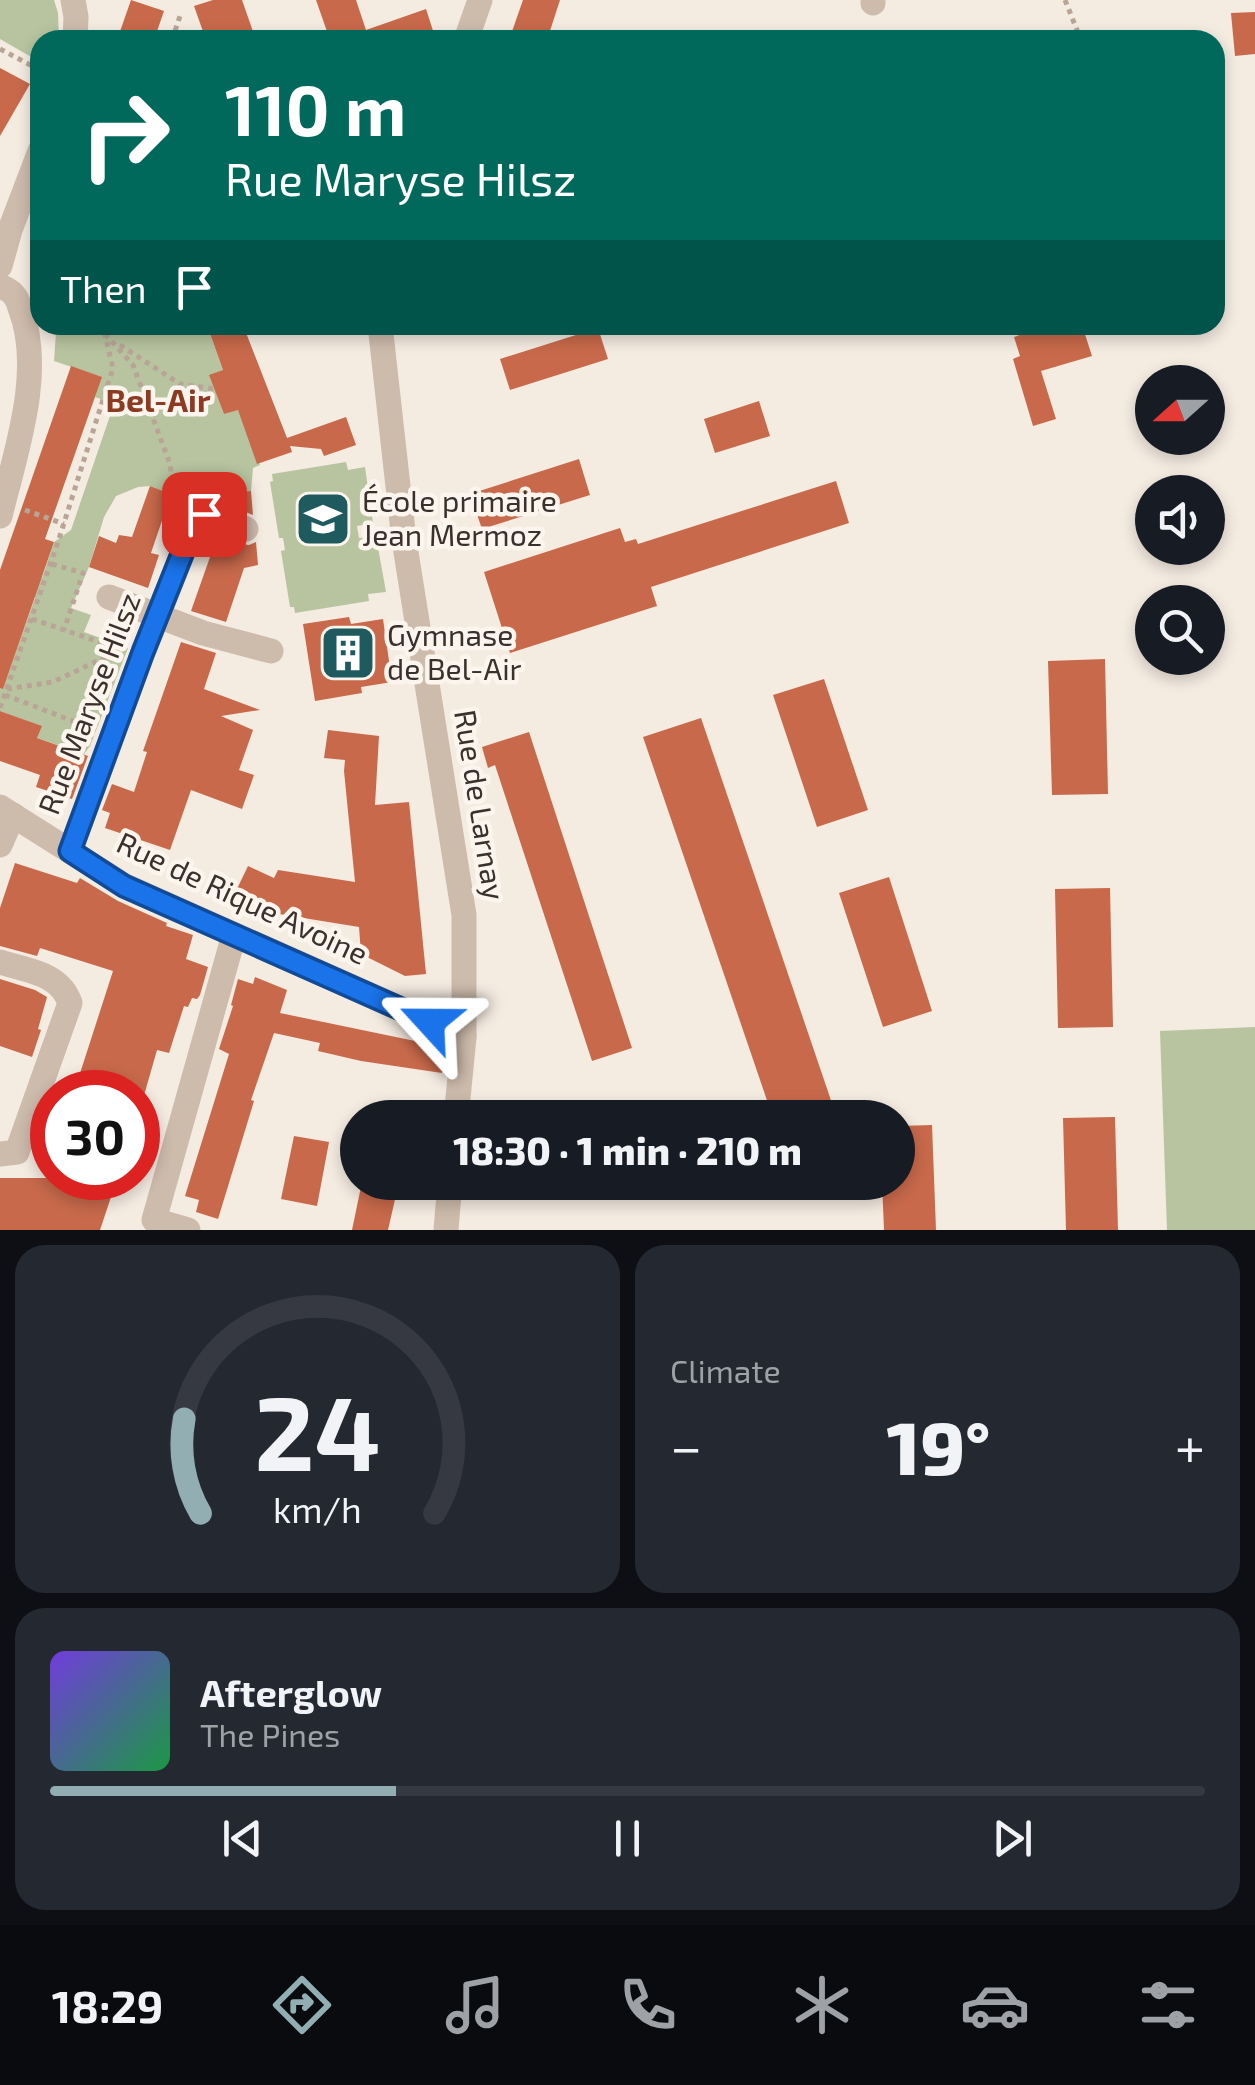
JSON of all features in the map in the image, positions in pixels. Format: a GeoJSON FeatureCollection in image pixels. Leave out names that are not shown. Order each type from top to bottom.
{"type":"FeatureCollection","features":[{"type":"Feature","properties":{"kind":"street"},"geometry":{"type":"LineString","coordinates":[[72,0],[75,30]]}},
{"type":"Feature","properties":{"kind":"street"},"geometry":{"type":"LineString","coordinates":[[470,30],[480,0]]}},
{"type":"Feature","properties":{"kind":"street"},"geometry":{"type":"LineString","coordinates":[[0,266],[30,177]]}},
{"type":"Feature","properties":{"kind":"street"},"geometry":{"type":"LineString","coordinates":[[0,286],[15,295],[30,351],[25,406],[2,509]]}},
{"type":"Feature","properties":{"kind":"street","name":"Rue de Larnay"},"geometry":{"type":"LineString","coordinates":[[381,335],[404,540],[464,915],[464,1037],[458,1100]]}},
{"type":"Feature","properties":{"kind":"street"},"geometry":{"type":"LineString","coordinates":[[192,529],[204,514],[246,528]]}},
{"type":"Feature","properties":{"kind":"street","name":"Rue Maryse Hilsz"},"geometry":{"type":"LineString","coordinates":[[70,851],[192,529]]}},
{"type":"Feature","properties":{"kind":"street"},"geometry":{"type":"LineString","coordinates":[[109,597],[202,632],[271,651]]}},
{"type":"Feature","properties":{"kind":"street"},"geometry":{"type":"LineString","coordinates":[[0,845],[7,811]]}},
{"type":"Feature","properties":{"kind":"street","name":"Rue de Rique Avoine"},"geometry":{"type":"LineString","coordinates":[[7,811],[124,886],[464,1037]]}},
{"type":"Feature","properties":{"kind":"street"},"geometry":{"type":"LineString","coordinates":[[188,1230],[154,1220],[234,934]]}},
{"type":"Feature","properties":{"kind":"street"},"geometry":{"type":"LineString","coordinates":[[0,962],[52,979],[66,990],[70,1003],[17,1152],[0,1154]]}},
{"type":"Feature","properties":{"kind":"street"},"geometry":{"type":"LineString","coordinates":[[446,1230],[448,1200]]}},
{"type":"Feature","properties":{"kind":"path"},"geometry":{"type":"LineString","coordinates":[[1065,0],[1078,30]]}},
{"type":"Feature","properties":{"kind":"path"},"geometry":{"type":"LineString","coordinates":[[175,30],[180,16]]}},
{"type":"Feature","properties":{"kind":"path"},"geometry":{"type":"LineString","coordinates":[[0,49],[30,65]]}},
{"type":"Feature","properties":{"kind":"path"},"geometry":{"type":"LineString","coordinates":[[105,335],[180,384],[215,389]]}},
{"type":"Feature","properties":{"kind":"path"},"geometry":{"type":"LineString","coordinates":[[0,708],[113,368],[105,335]]}},
{"type":"Feature","properties":{"kind":"path"},"geometry":{"type":"LineString","coordinates":[[105,335],[133,366],[170,464],[174,495],[192,529]]}},
{"type":"Feature","properties":{"kind":"path"},"geometry":{"type":"LineString","coordinates":[[2,509],[64,524]]}},
{"type":"Feature","properties":{"kind":"path"},"geometry":{"type":"LineString","coordinates":[[51,563],[83,573],[64,630]]}},
{"type":"Feature","properties":{"kind":"path"},"geometry":{"type":"LineString","coordinates":[[32,619],[124,648]]}},
{"type":"Feature","properties":{"kind":"path"},"geometry":{"type":"LineString","coordinates":[[6,692],[53,682],[124,648]]}},
{"type":"Feature","properties":{"kind":"path"},"geometry":{"type":"LineString","coordinates":[[115,666],[124,648]]}},
{"type":"Feature","properties":{"kind":"path"},"geometry":{"type":"LineString","coordinates":[[6,692],[92,728]]}},
{"type":"Feature","properties":{"kind":"green space"},"geometry":{"type":"Polygon","coordinates":[[[0,0],[54,0],[59,30],[30,30],[30,56],[0,39],[0,0]]]}},
{"type":"Feature","properties":{"kind":"green space"},"geometry":{"type":"Polygon","coordinates":[[[56,335],[211,335],[223,370],[210,376],[224,414],[238,409],[260,465],[253,468],[251,491],[235,492],[185,475],[177,496],[150,486],[116,496],[104,517],[71,608],[91,615],[84,632],[128,648],[84,754],[37,738],[41,726],[0,711],[0,687],[3,688],[35,598],[33,575],[42,578],[54,542],[71,530],[114,404],[95,397],[101,377],[54,361],[56,335]]]}},
{"type":"Feature","properties":{"kind":"green space"},"geometry":{"type":"Polygon","coordinates":[[[346,462],[348,470],[365,467],[373,523],[357,526],[359,538],[376,536],[386,592],[368,594],[369,601],[295,613],[294,607],[290,607],[281,551],[285,550],[283,538],[279,538],[270,482],[272,474],[346,462]]]}},
{"type":"Feature","properties":{"kind":"green space"},"geometry":{"type":"Polygon","coordinates":[[[1255,1027],[1255,1230],[1167,1230],[1160,1031],[1255,1027]]]}},
{"type":"Feature","properties":{"kind":"building"},"geometry":{"type":"Polygon","coordinates":[[[131,0],[164,11],[157,30],[120,30],[131,0]]]}},
{"type":"Feature","properties":{"kind":"building"},"geometry":{"type":"Polygon","coordinates":[[[213,0],[242,0],[252,30],[202,30],[194,6],[213,0]]]}},
{"type":"Feature","properties":{"kind":"building"},"geometry":{"type":"Polygon","coordinates":[[[316,0],[356,0],[366,30],[326,30],[316,0]]]}},
{"type":"Feature","properties":{"kind":"building"},"geometry":{"type":"Polygon","coordinates":[[[523,0],[560,0],[550,30],[512,30],[523,0]]]}},
{"type":"Feature","properties":{"kind":"building"},"geometry":{"type":"Polygon","coordinates":[[[426,9],[433,30],[366,30],[426,9]]]}},
{"type":"Feature","properties":{"kind":"building"},"geometry":{"type":"Polygon","coordinates":[[[1255,12],[1255,54],[1235,56],[1231,13],[1255,12]]]}},
{"type":"Feature","properties":{"kind":"building"},"geometry":{"type":"Polygon","coordinates":[[[0,68],[30,84],[0,136],[0,68]]]}},
{"type":"Feature","properties":{"kind":"building"},"geometry":{"type":"Polygon","coordinates":[[[211,335],[247,335],[287,438],[346,417],[356,445],[324,456],[321,449],[290,446],[292,452],[257,464],[238,410],[224,414],[209,375],[223,370],[211,335]]]}},
{"type":"Feature","properties":{"kind":"building"},"geometry":{"type":"Polygon","coordinates":[[[576,335],[600,335],[608,359],[510,390],[500,359],[576,335]]]}},
{"type":"Feature","properties":{"kind":"building"},"geometry":{"type":"Polygon","coordinates":[[[1085,335],[1092,356],[1041,371],[1056,419],[1033,426],[1013,359],[1020,356],[1014,337],[1085,335]]]}},
{"type":"Feature","properties":{"kind":"building"},"geometry":{"type":"Polygon","coordinates":[[[71,366],[102,377],[45,539],[54,542],[3,689],[0,570],[71,366]]]}},
{"type":"Feature","properties":{"kind":"building"},"geometry":{"type":"Polygon","coordinates":[[[759,401],[770,436],[715,453],[704,419],[759,401]]]}},
{"type":"Feature","properties":{"kind":"building"},"geometry":{"type":"Polygon","coordinates":[[[579,459],[590,495],[482,529],[470,494],[579,459]]]}},
{"type":"Feature","properties":{"kind":"building"},"geometry":{"type":"Polygon","coordinates":[[[185,475],[235,492],[251,491],[253,515],[213,499],[192,501],[177,496],[185,475]]]}},
{"type":"Feature","properties":{"kind":"building"},"geometry":{"type":"Polygon","coordinates":[[[836,481],[849,523],[651,587],[657,606],[510,653],[484,572],[620,528],[625,542],[636,539],[638,544],[836,481]]]}},
{"type":"Feature","properties":{"kind":"building"},"geometry":{"type":"Polygon","coordinates":[[[150,486],[171,494],[151,553],[159,555],[148,588],[89,567],[99,536],[116,543],[119,535],[132,537],[150,486]]]}},
{"type":"Feature","properties":{"kind":"building"},"geometry":{"type":"Polygon","coordinates":[[[209,532],[241,544],[256,542],[258,565],[244,568],[226,622],[191,611],[210,557],[200,554],[209,532]]]}},
{"type":"Feature","properties":{"kind":"building","name":"Gymnase de Bel-Air"},"geometry":{"type":"Polygon","coordinates":[[[349,617],[351,624],[383,619],[392,682],[361,687],[362,693],[315,701],[303,624],[349,617]]]}},
{"type":"Feature","properties":{"kind":"building"},"geometry":{"type":"Polygon","coordinates":[[[181,642],[216,653],[204,689],[260,710],[221,716],[253,730],[239,770],[254,775],[242,809],[191,790],[170,850],[105,828],[110,813],[102,810],[112,784],[134,792],[147,752],[143,751],[181,642]]]}},
{"type":"Feature","properties":{"kind":"building"},"geometry":{"type":"Polygon","coordinates":[[[1105,659],[1108,794],[1052,795],[1048,661],[1105,659]]]}},
{"type":"Feature","properties":{"kind":"building"},"geometry":{"type":"Polygon","coordinates":[[[824,679],[868,810],[817,827],[773,695],[824,679]]]}},
{"type":"Feature","properties":{"kind":"building"},"geometry":{"type":"Polygon","coordinates":[[[0,711],[42,726],[37,738],[88,756],[72,799],[36,787],[40,775],[0,761],[0,711]]]}},
{"type":"Feature","properties":{"kind":"building"},"geometry":{"type":"Polygon","coordinates":[[[701,718],[831,1100],[767,1100],[643,737],[701,718]]]}},
{"type":"Feature","properties":{"kind":"building"},"geometry":{"type":"Polygon","coordinates":[[[328,730],[379,736],[375,805],[409,802],[426,974],[405,976],[361,954],[359,927],[279,914],[235,893],[248,866],[274,878],[278,870],[355,882],[345,760],[324,758],[328,730]]]}},
{"type":"Feature","properties":{"kind":"building"},"geometry":{"type":"Polygon","coordinates":[[[529,732],[632,1048],[592,1061],[495,765],[488,768],[482,747],[529,732]]]}},
{"type":"Feature","properties":{"kind":"building"},"geometry":{"type":"Polygon","coordinates":[[[15,863],[77,883],[80,878],[167,923],[166,926],[193,935],[186,959],[208,967],[200,995],[192,998],[188,1007],[184,1006],[169,1053],[157,1050],[151,1070],[81,1070],[113,971],[40,948],[37,956],[0,946],[0,908],[15,863]]]}},
{"type":"Feature","properties":{"kind":"building"},"geometry":{"type":"Polygon","coordinates":[[[889,877],[932,1011],[883,1027],[839,893],[889,877]]]}},
{"type":"Feature","properties":{"kind":"building"},"geometry":{"type":"Polygon","coordinates":[[[1110,888],[1113,1027],[1058,1028],[1055,889],[1110,888]]]}},
{"type":"Feature","properties":{"kind":"building"},"geometry":{"type":"Polygon","coordinates":[[[255,977],[287,990],[280,1013],[444,1047],[442,1073],[318,1051],[320,1043],[274,1033],[218,1219],[196,1212],[199,1200],[185,1196],[229,1054],[219,1049],[238,979],[253,984],[255,977]]]}},
{"type":"Feature","properties":{"kind":"building"},"geometry":{"type":"Polygon","coordinates":[[[0,979],[47,997],[32,1057],[0,1046],[0,979]]]}},
{"type":"Feature","properties":{"kind":"building"},"geometry":{"type":"Polygon","coordinates":[[[1115,1117],[1118,1230],[1066,1230],[1063,1118],[1115,1117]]]}},
{"type":"Feature","properties":{"kind":"building"},"geometry":{"type":"Polygon","coordinates":[[[932,1125],[936,1230],[884,1230],[883,1200],[915,1200],[915,1126],[932,1125]]]}},
{"type":"Feature","properties":{"kind":"building"},"geometry":{"type":"Polygon","coordinates":[[[294,1136],[329,1142],[317,1206],[281,1199],[294,1136]]]}},
{"type":"Feature","properties":{"kind":"building"},"geometry":{"type":"Polygon","coordinates":[[[0,1178],[30,1178],[30,1200],[110,1200],[100,1230],[0,1230],[0,1178]]]}},
{"type":"Feature","properties":{"kind":"building"},"geometry":{"type":"Polygon","coordinates":[[[358,1200],[395,1200],[388,1230],[352,1230],[358,1200]]]}},
{"type":"Feature","properties":{"kind":"place","name":"École primaire Jean Mermoz"},"geometry":{"type":"Point","coordinates":[323,519]}},
{"type":"Feature","properties":{"kind":"place","name":"Gymnase de Bel-Air"},"geometry":{"type":"Point","coordinates":[348,653]}},
{"type":"Feature","properties":{"kind":"district","name":"Bel-Air"},"geometry":{"type":"Point","coordinates":[158,401]}},
{"type":"Feature","properties":{"kind":"route"},"geometry":{"type":"LineString","coordinates":[[204,514],[192,529],[143,652],[70,851],[124,886],[430,1022]]}}]}
